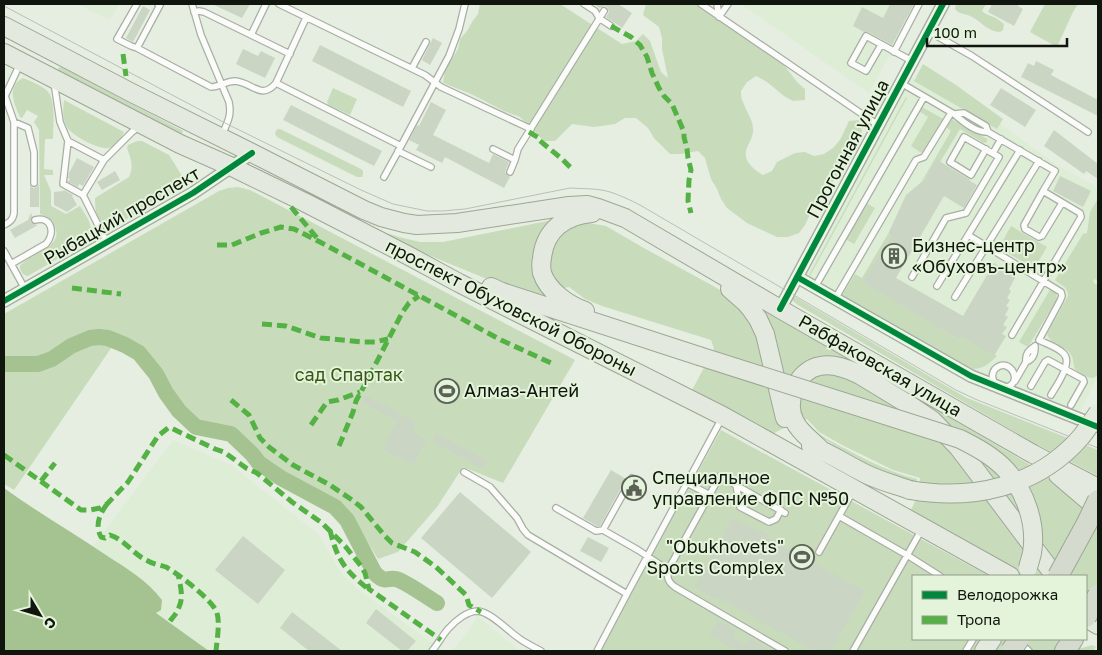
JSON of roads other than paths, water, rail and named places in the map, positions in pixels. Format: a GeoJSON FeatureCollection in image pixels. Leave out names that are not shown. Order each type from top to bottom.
{"type":"FeatureCollection","features":[{"type":"Feature","properties":{"kind":"highway"},"geometry":{"type":"LineString","coordinates":[[1058,575],[1098,500]]}},
{"type":"Feature","properties":{"kind":"highway"},"geometry":{"type":"LineString","coordinates":[[1087,616],[1098,595]]}},
{"type":"Feature","properties":{"kind":"highway"},"geometry":{"type":"LineString","coordinates":[[1011,651],[1018,640]]}},
{"type":"Feature","properties":{"kind":"main road","name":"проспект Обуховской Обороны"},"geometry":{"type":"LineString","coordinates":[[4,26],[157,106],[364,210],[404,223]]}},
{"type":"Feature","properties":{"kind":"main road"},"geometry":{"type":"LineString","coordinates":[[46,76],[50,50]]}},
{"type":"Feature","properties":{"kind":"main road","name":"проспект Обуховской Обороны"},"geometry":{"type":"LineString","coordinates":[[4,53],[142,125],[232,167],[723,416],[1008,575]]}},
{"type":"Feature","properties":{"kind":"main road","name":"Рабфаковская улица"},"geometry":{"type":"LineString","coordinates":[[404,223],[417,225],[457,223],[568,206],[587,205],[625,218],[1033,454],[1098,488]]}},
{"type":"Feature","properties":{"kind":"main road"},"geometry":{"type":"LineString","coordinates":[[625,218],[594,213],[582,214],[562,222],[553,230],[546,241],[541,266],[542,274],[551,288],[575,308],[617,323],[637,336]]}},
{"type":"Feature","properties":{"kind":"main road"},"geometry":{"type":"LineString","coordinates":[[409,256],[463,274],[502,292],[960,440],[979,449],[1005,469],[1020,489],[1027,506],[1032,524],[1033,540],[1032,554],[1025,575]]}},
{"type":"Feature","properties":{"kind":"main road"},"geometry":{"type":"LineString","coordinates":[[706,266],[746,303],[758,319],[770,352],[784,414],[791,428],[810,445],[881,480],[910,490],[945,494],[978,492],[1010,484],[1039,471],[1058,458],[1079,439],[1098,413]]}},
{"type":"Feature","properties":{"kind":"main road"},"geometry":{"type":"LineString","coordinates":[[821,450],[794,422],[790,400],[794,389],[807,372],[820,366],[835,365],[860,376],[932,420],[958,447],[1056,575]]}},
{"type":"Feature","properties":{"kind":"main road"},"geometry":{"type":"LineString","coordinates":[[1033,454],[1098,509]]}},
{"type":"Feature","properties":{"kind":"main road"},"geometry":{"type":"LineString","coordinates":[[1087,607],[1098,616]]}},
{"type":"Feature","properties":{"kind":"main road"},"geometry":{"type":"LineString","coordinates":[[1087,619],[1098,625]]}},
{"type":"Feature","properties":{"kind":"main road"},"geometry":{"type":"LineString","coordinates":[[984,651],[991,640]]}},
{"type":"Feature","properties":{"kind":"street","name":"Прогонная улица"},"geometry":{"type":"LineString","coordinates":[[780,309],[943,4]]}},
{"type":"Feature","properties":{"kind":"street","name":"Рыбацкий проспект"},"geometry":{"type":"LineString","coordinates":[[4,301],[193,193],[252,153]]}},
{"type":"Feature","properties":{"kind":"street"},"geometry":{"type":"LineString","coordinates":[[797,276],[972,376],[1098,427]]}},
{"type":"Feature","properties":{"kind":"lane"},"geometry":{"type":"LineString","coordinates":[[137,4],[117,39],[211,87],[233,81],[241,82],[258,90],[265,91],[271,89],[276,83],[306,18]]}},
{"type":"Feature","properties":{"kind":"lane"},"geometry":{"type":"LineString","coordinates":[[137,48],[160,5],[158,4]]}},
{"type":"Feature","properties":{"kind":"lane"},"geometry":{"type":"LineString","coordinates":[[192,4],[201,35],[231,110],[221,138]]}},
{"type":"Feature","properties":{"kind":"lane"},"geometry":{"type":"LineString","coordinates":[[251,35],[266,4]]}},
{"type":"Feature","properties":{"kind":"lane"},"geometry":{"type":"LineString","coordinates":[[281,4],[306,18],[425,74],[441,87],[531,129]]}},
{"type":"Feature","properties":{"kind":"lane"},"geometry":{"type":"LineString","coordinates":[[384,178],[449,56],[455,42],[464,4]]}},
{"type":"Feature","properties":{"kind":"lane"},"geometry":{"type":"LineString","coordinates":[[584,4],[595,11],[599,18],[611,26]]}},
{"type":"Feature","properties":{"kind":"lane"},"geometry":{"type":"LineString","coordinates":[[701,4],[878,125]]}},
{"type":"Feature","properties":{"kind":"lane"},"geometry":{"type":"LineString","coordinates":[[717,4],[720,16]]}},
{"type":"Feature","properties":{"kind":"lane"},"geometry":{"type":"LineString","coordinates":[[720,16],[728,4]]}},
{"type":"Feature","properties":{"kind":"lane"},"geometry":{"type":"LineString","coordinates":[[894,52],[919,4]]}},
{"type":"Feature","properties":{"kind":"lane"},"geometry":{"type":"LineString","coordinates":[[510,172],[518,149],[604,11]]}},
{"type":"Feature","properties":{"kind":"lane"},"geometry":{"type":"LineString","coordinates":[[194,12],[204,12],[290,54]]}},
{"type":"Feature","properties":{"kind":"lane"},"geometry":{"type":"LineString","coordinates":[[928,31],[972,56],[1088,132]]}},
{"type":"Feature","properties":{"kind":"lane"},"geometry":{"type":"LineString","coordinates":[[880,44],[866,71],[851,63],[866,36],[912,62]]}},
{"type":"Feature","properties":{"kind":"lane"},"geometry":{"type":"LineString","coordinates":[[412,68],[426,42]]}},
{"type":"Feature","properties":{"kind":"lane"},"geometry":{"type":"LineString","coordinates":[[4,225],[13,219],[14,213],[14,122],[13,115],[4,97],[21,62]]}},
{"type":"Feature","properties":{"kind":"lane"},"geometry":{"type":"LineString","coordinates":[[46,76],[68,141],[63,184],[83,195],[107,242]]}},
{"type":"Feature","properties":{"kind":"lane"},"geometry":{"type":"LineString","coordinates":[[901,82],[952,113],[960,120],[982,132],[988,132],[1055,171],[1024,225],[1025,229],[1039,237],[1042,236],[1062,202]]}},
{"type":"Feature","properties":{"kind":"lane"},"geometry":{"type":"LineString","coordinates":[[276,83],[431,167]]}},
{"type":"Feature","properties":{"kind":"lane"},"geometry":{"type":"LineString","coordinates":[[815,287],[924,97]]}},
{"type":"Feature","properties":{"kind":"lane"},"geometry":{"type":"LineString","coordinates":[[835,299],[916,160],[924,157],[952,113]]}},
{"type":"Feature","properties":{"kind":"lane"},"geometry":{"type":"LineString","coordinates":[[14,122],[28,128],[34,152],[34,183]]}},
{"type":"Feature","properties":{"kind":"lane"},"geometry":{"type":"LineString","coordinates":[[83,195],[104,160],[132,132],[142,125]]}},
{"type":"Feature","properties":{"kind":"lane"},"geometry":{"type":"LineString","coordinates":[[912,277],[946,218],[966,214],[999,157],[964,137],[950,162],[971,175],[986,150]]}},
{"type":"Feature","properties":{"kind":"lane"},"geometry":{"type":"LineString","coordinates":[[993,153],[1001,139]]}},
{"type":"Feature","properties":{"kind":"lane"},"geometry":{"type":"LineString","coordinates":[[68,141],[104,160]]}},
{"type":"Feature","properties":{"kind":"lane"},"geometry":{"type":"LineString","coordinates":[[493,149],[515,160]]}},
{"type":"Feature","properties":{"kind":"lane"},"geometry":{"type":"LineString","coordinates":[[937,286],[1020,150]]}},
{"type":"Feature","properties":{"kind":"lane"},"geometry":{"type":"LineString","coordinates":[[955,297],[1038,161]]}},
{"type":"Feature","properties":{"kind":"lane"},"geometry":{"type":"LineString","coordinates":[[1012,335],[1081,217],[1080,213],[1043,192]]}},
{"type":"Feature","properties":{"kind":"lane"},"geometry":{"type":"LineString","coordinates":[[11,264],[46,244],[50,239],[52,234],[49,224],[40,219],[35,220]]}},
{"type":"Feature","properties":{"kind":"lane"},"geometry":{"type":"LineString","coordinates":[[968,235],[1043,280],[1061,292],[1062,296],[1035,346],[1033,357],[1026,362],[1014,383],[1008,387],[999,387],[992,380],[992,374]]}},
{"type":"Feature","properties":{"kind":"lane"},"geometry":{"type":"LineString","coordinates":[[4,253],[25,289]]}},
{"type":"Feature","properties":{"kind":"lane"},"geometry":{"type":"LineString","coordinates":[[1039,340],[1063,352],[1067,357],[1065,370],[1051,395]]}},
{"type":"Feature","properties":{"kind":"lane"},"geometry":{"type":"LineString","coordinates":[[1031,386],[1048,360],[1083,379],[1084,382],[1071,405]]}},
{"type":"Feature","properties":{"kind":"lane"},"geometry":{"type":"LineString","coordinates":[[981,380],[992,374],[996,368],[1008,366],[1013,370],[1015,391],[1020,396]]}},
{"type":"Feature","properties":{"kind":"lane"},"geometry":{"type":"LineString","coordinates":[[597,651],[723,416]]}},
{"type":"Feature","properties":{"kind":"lane"},"geometry":{"type":"LineString","coordinates":[[464,472],[490,487],[517,518],[528,535],[627,594]]}},
{"type":"Feature","properties":{"kind":"lane"},"geometry":{"type":"LineString","coordinates":[[736,485],[740,507],[768,522],[776,519],[783,512],[736,485],[720,476],[668,570],[669,582],[785,651]]}},
{"type":"Feature","properties":{"kind":"lane"},"geometry":{"type":"LineString","coordinates":[[603,530],[632,478]]}},
{"type":"Feature","properties":{"kind":"lane"},"geometry":{"type":"LineString","coordinates":[[687,483],[710,495]]}},
{"type":"Feature","properties":{"kind":"lane"},"geometry":{"type":"LineString","coordinates":[[819,552],[854,490]]}},
{"type":"Feature","properties":{"kind":"lane"},"geometry":{"type":"LineString","coordinates":[[556,508],[596,531],[603,530],[668,570]]}},
{"type":"Feature","properties":{"kind":"lane"},"geometry":{"type":"LineString","coordinates":[[840,516],[908,554],[939,575]]}},
{"type":"Feature","properties":{"kind":"lane"},"geometry":{"type":"LineString","coordinates":[[854,651],[922,528]]}},
{"type":"Feature","properties":{"kind":"lane"},"geometry":{"type":"LineString","coordinates":[[432,651],[448,629],[475,611],[490,617],[520,639],[541,651]]}},
{"type":"Feature","properties":{"kind":"lane"},"geometry":{"type":"LineString","coordinates":[[966,651],[972,640]]}},
{"type":"Feature","properties":{"kind":"lane"},"geometry":{"type":"LineString","coordinates":[[1015,640],[1028,651]]}},
{"type":"Feature","properties":{"kind":"lane"},"geometry":{"type":"LineString","coordinates":[[1058,651],[1067,644]]}},
{"type":"Feature","properties":{"kind":"waterway"},"geometry":{"type":"LineString","coordinates":[[4,364],[38,364],[52,359],[71,346],[90,338],[108,338],[125,345],[139,353],[156,374],[166,393],[179,411],[196,427],[231,434],[259,463],[281,478],[335,507],[347,520],[374,572],[378,576],[384,579],[399,580],[437,603]]}},
{"type":"Feature","properties":{"kind":"tram line"},"geometry":{"type":"LineString","coordinates":[[4,6],[227,124],[393,204],[427,211],[443,211],[465,209],[570,188],[600,190],[618,195],[640,205],[956,390],[1098,448]]}},
{"type":"Feature","properties":{"kind":"place","name":"Бизнес-центр «Обуховъ-центр»"},"geometry":{"type":"Point","coordinates":[894,256]}},
{"type":"Feature","properties":{"kind":"place","name":"Алмаз-Антей"},"geometry":{"type":"Point","coordinates":[447,391]}},
{"type":"Feature","properties":{"kind":"place","name":"Специальное управление ФПС №50"},"geometry":{"type":"Point","coordinates":[634,488]}},
{"type":"Feature","properties":{"kind":"place","name":"\"Obukhovets\" Sports Complex"},"geometry":{"type":"Point","coordinates":[802,557]}},
{"type":"Feature","properties":{"kind":"park label","name":"сад Спартак"},"geometry":{"type":"Point","coordinates":[349,375]}}]}
